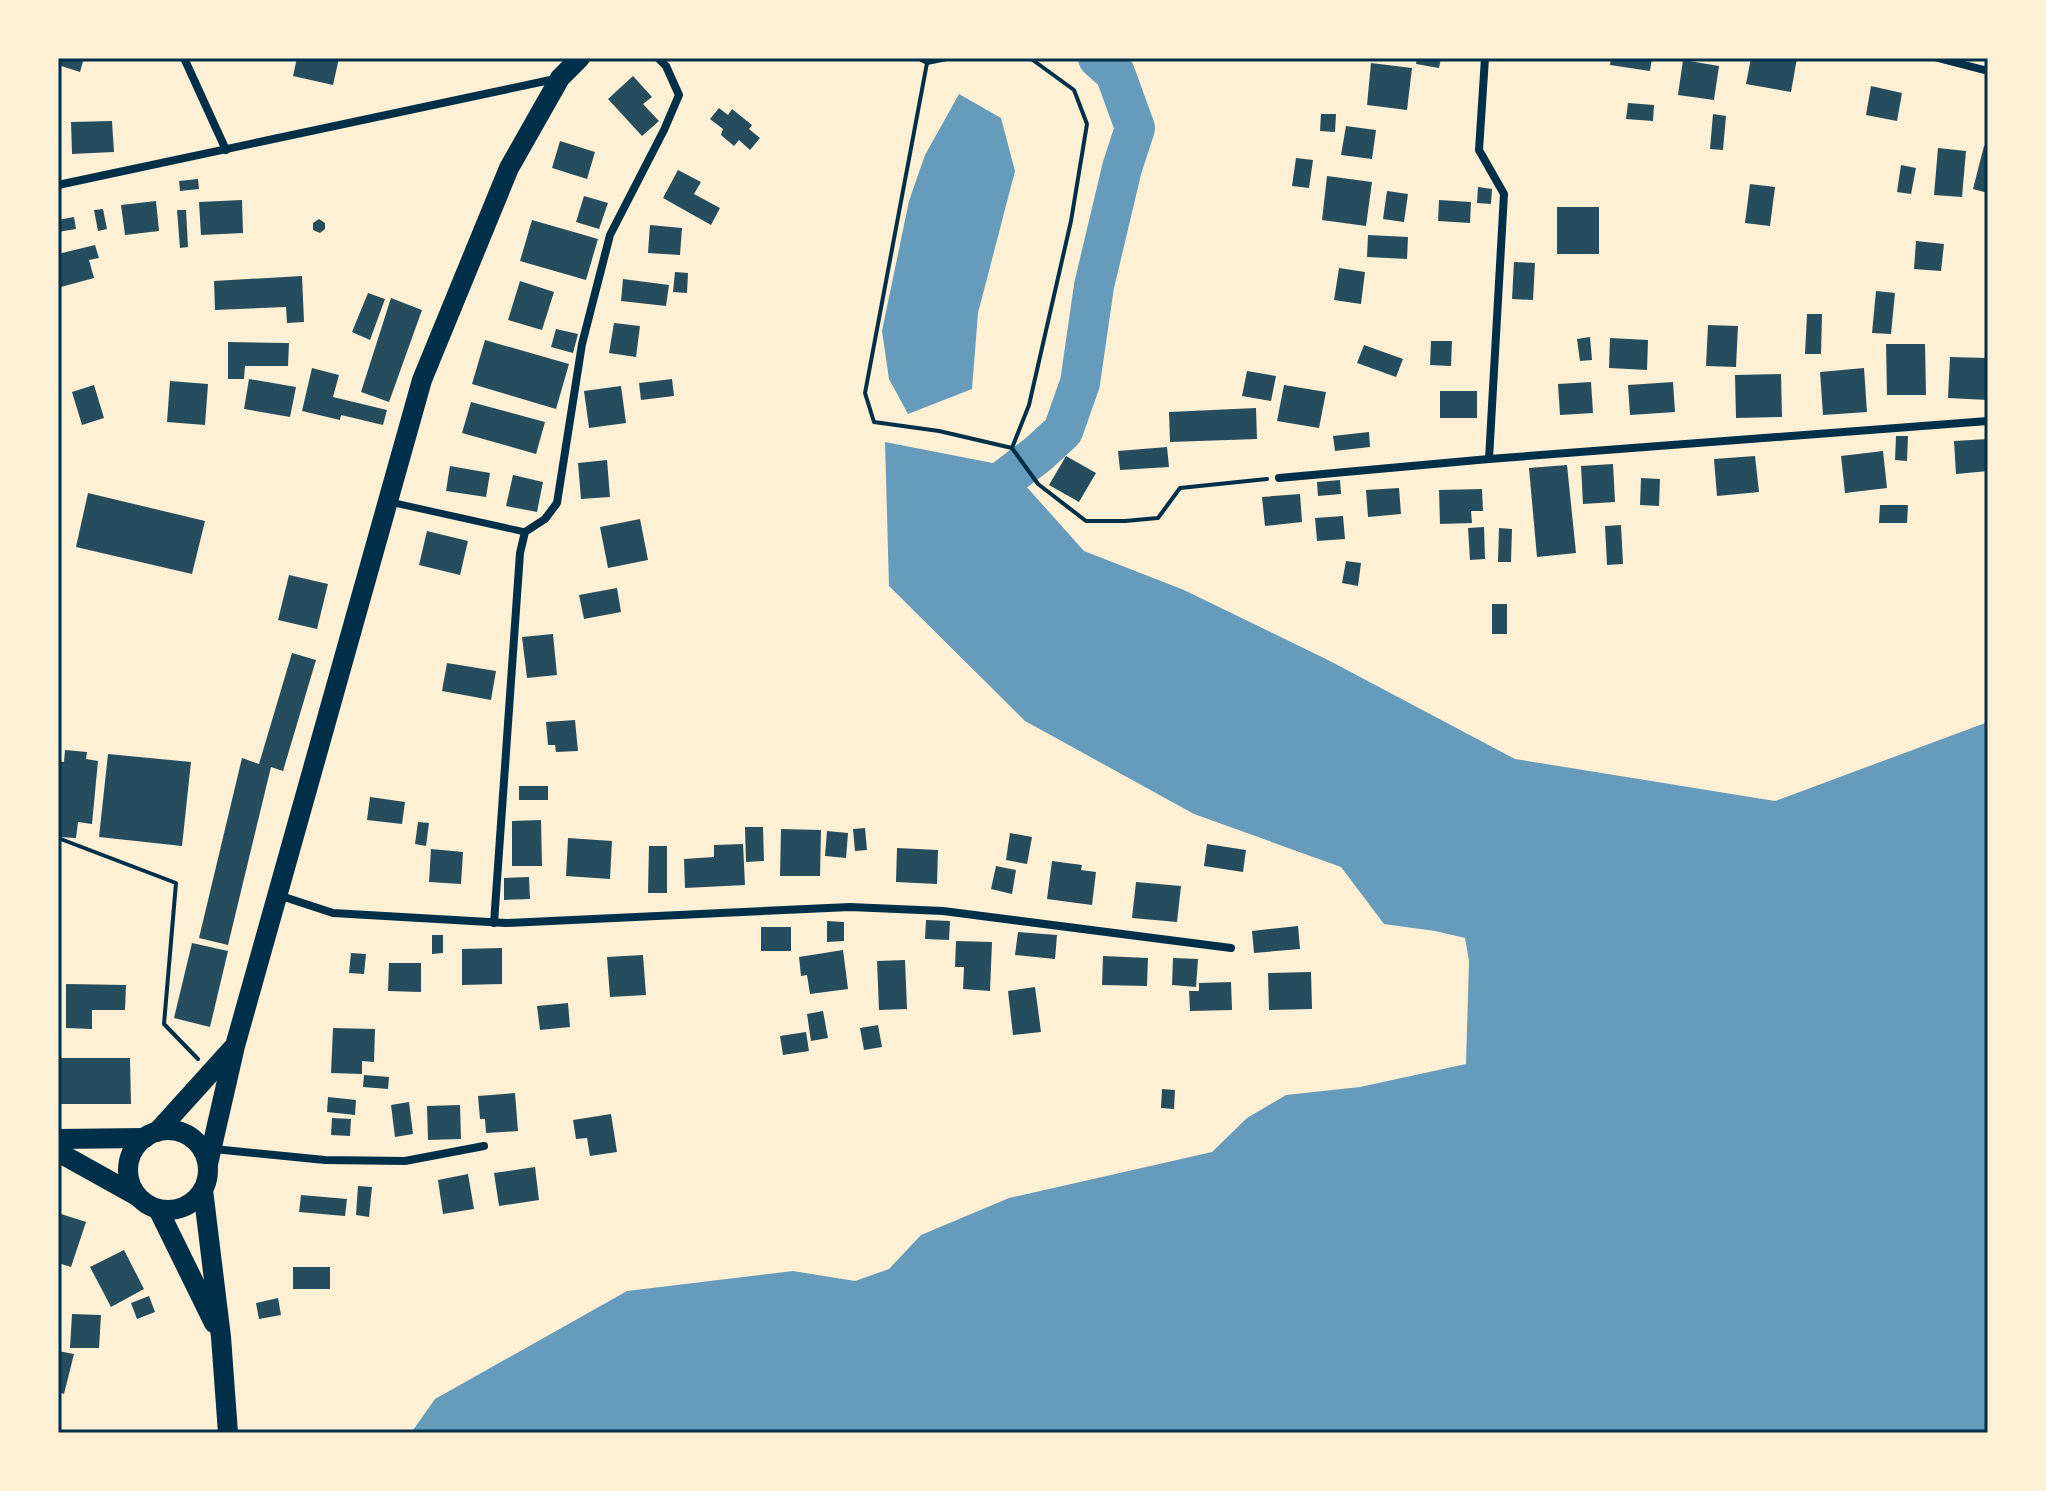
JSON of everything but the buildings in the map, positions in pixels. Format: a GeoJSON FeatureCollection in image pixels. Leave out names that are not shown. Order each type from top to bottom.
{"type":"FeatureCollection","features":[{"type":"Feature","properties":{"kind":"main road"},"geometry":{"type":"LineString","coordinates":[[158,1209],[184,1207],[195,1200],[208,1177],[235,1046],[422,380],[509,168],[560,78],[580,58]]}},
{"type":"Feature","properties":{"kind":"main road"},"geometry":{"type":"LineString","coordinates":[[137,1196],[128,1172],[136,1147],[235,1046]]}},
{"type":"Feature","properties":{"kind":"main road"},"geometry":{"type":"LineString","coordinates":[[58,1139],[151,1135],[170,1130],[195,1140],[210,1156]]}},
{"type":"Feature","properties":{"kind":"main road"},"geometry":{"type":"LineString","coordinates":[[58,1152],[158,1209],[221,1337]]}},
{"type":"Feature","properties":{"kind":"main road"},"geometry":{"type":"LineString","coordinates":[[203,1190],[221,1337],[228,1433]]}},
{"type":"Feature","properties":{"kind":"street"},"geometry":{"type":"LineString","coordinates":[[184,58],[226,150]]}},
{"type":"Feature","properties":{"kind":"street"},"geometry":{"type":"LineString","coordinates":[[494,923],[520,553],[525,532],[545,519],[557,503],[582,344],[610,235],[679,95],[666,66],[658,58]]}},
{"type":"Feature","properties":{"kind":"street"},"geometry":{"type":"LineString","coordinates":[[1485,58],[1479,150],[1504,194],[1489,459]]}},
{"type":"Feature","properties":{"kind":"street"},"geometry":{"type":"LineString","coordinates":[[1938,58],[1988,71]]}},
{"type":"Feature","properties":{"kind":"street"},"geometry":{"type":"LineString","coordinates":[[58,185],[560,78]]}},
{"type":"Feature","properties":{"kind":"street"},"geometry":{"type":"LineString","coordinates":[[1279,478],[1988,421]]}},
{"type":"Feature","properties":{"kind":"street"},"geometry":{"type":"LineString","coordinates":[[389,502],[525,532]]}},
{"type":"Feature","properties":{"kind":"street"},"geometry":{"type":"LineString","coordinates":[[278,895],[333,913],[494,923],[850,907],[978,915],[1231,948]]}},
{"type":"Feature","properties":{"kind":"street"},"geometry":{"type":"LineString","coordinates":[[210,1156],[405,1161],[484,1146]]}},
{"type":"Feature","properties":{"kind":"path"},"geometry":{"type":"LineString","coordinates":[[918,58],[927,63],[952,58]]}},
{"type":"Feature","properties":{"kind":"path"},"geometry":{"type":"LineString","coordinates":[[1012,448],[1029,405],[1071,221],[1087,124],[1074,90],[1030,58]]}},
{"type":"Feature","properties":{"kind":"path"},"geometry":{"type":"LineString","coordinates":[[927,63],[865,393],[874,422],[939,431],[1012,448],[1038,484],[1086,521],[1158,518],[1180,488],[1279,478]]}},
{"type":"Feature","properties":{"kind":"path"},"geometry":{"type":"LineString","coordinates":[[58,838],[176,883],[164,1024],[210,1072]]}},
{"type":"Feature","properties":{"kind":"water"},"geometry":{"type":"Polygon","coordinates":[[[959,94],[1001,118],[1015,171],[978,313],[972,389],[908,414],[889,379],[882,331],[909,201],[925,155],[959,94]]]}},
{"type":"Feature","properties":{"kind":"water"},"geometry":{"type":"Polygon","coordinates":[[[885,442],[1008,466],[1084,551],[1184,590],[1330,661],[1515,759],[1775,801],[1988,722],[1988,1433],[411,1433],[435,1399],[627,1291],[793,1271],[855,1281],[889,1269],[921,1235],[1009,1198],[1212,1152],[1247,1118],[1286,1095],[1360,1087],[1466,1064],[1469,961],[1465,938],[1384,924],[1341,867],[1194,814],[1025,721],[889,586],[885,442]]]}},
{"type":"Feature","properties":{"kind":"waterway"},"geometry":{"type":"LineString","coordinates":[[986,514],[988,492],[1063,431],[1080,383],[1094,286],[1122,168],[1135,128],[1115,73],[1098,58]]}}]}
